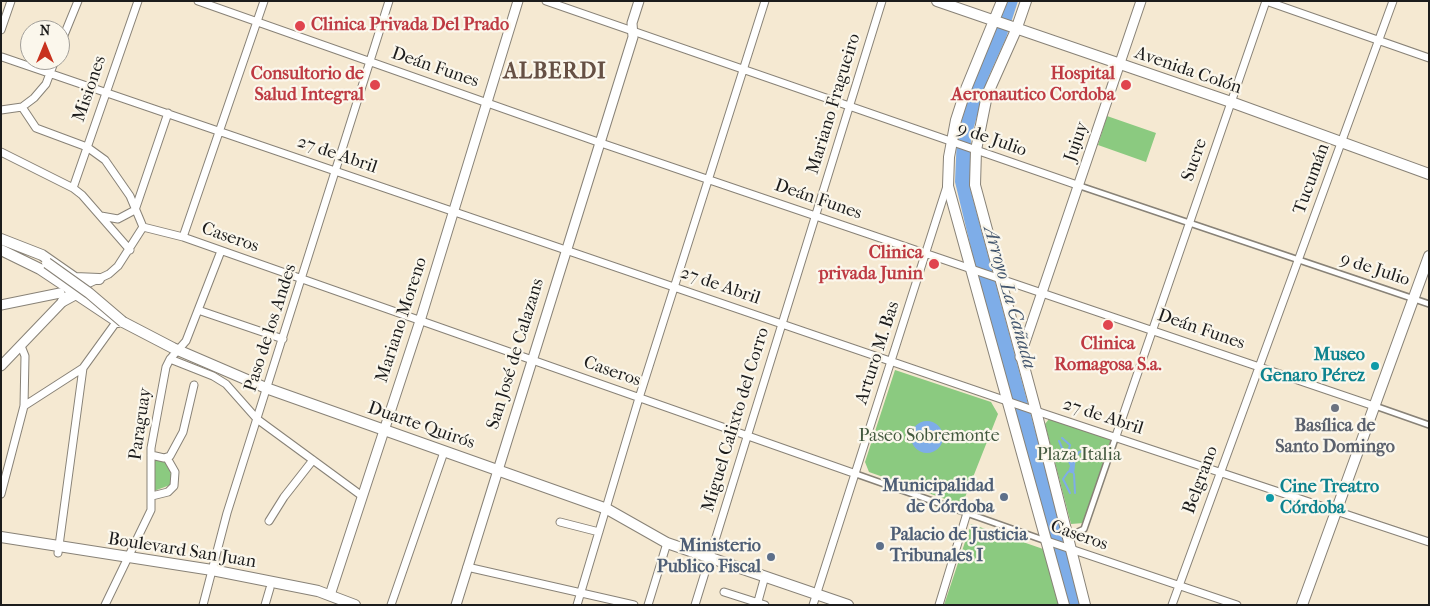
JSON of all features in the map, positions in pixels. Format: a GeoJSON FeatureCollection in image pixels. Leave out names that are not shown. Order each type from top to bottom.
{"type":"FeatureCollection","features":[{"type":"Feature","properties":{"kind":"main road","name":"Avenida Colón"},"geometry":{"type":"LineString","coordinates":[[937,1],[1016,30],[1231,102],[1429,174]]}},
{"type":"Feature","properties":{"kind":"main road"},"geometry":{"type":"LineString","coordinates":[[1002,1],[966,89],[951,141],[948,186],[1064,605]]}},
{"type":"Feature","properties":{"kind":"main road"},"geometry":{"type":"LineString","coordinates":[[1026,1],[1016,30],[987,95],[976,150],[975,185],[1036,411],[1085,605]]}},
{"type":"Feature","properties":{"kind":"main road"},"geometry":{"type":"LineString","coordinates":[[1,239],[42,255],[75,278],[99,279]]}},
{"type":"Feature","properties":{"kind":"main road","name":"Duarte Quirós"},"geometry":{"type":"LineString","coordinates":[[1,244],[47,263],[89,293],[120,321],[178,350],[266,388],[607,509],[667,543],[765,576],[815,600],[848,605]]}},
{"type":"Feature","properties":{"kind":"main road"},"geometry":{"type":"LineString","coordinates":[[1,250],[40,269],[120,321]]}},
{"type":"Feature","properties":{"kind":"main road"},"geometry":{"type":"LineString","coordinates":[[1302,605],[1429,256]]}},
{"type":"Feature","properties":{"kind":"main road"},"geometry":{"type":"LineString","coordinates":[[68,273],[75,284],[75,292]]}},
{"type":"Feature","properties":{"kind":"main road"},"geometry":{"type":"LineString","coordinates":[[51,277],[57,284],[61,299],[88,287],[144,334]]}},
{"type":"Feature","properties":{"kind":"main road","name":"Boulevard San Juan"},"geometry":{"type":"LineString","coordinates":[[1,537],[58,550]]}},
{"type":"Feature","properties":{"kind":"main road","name":"Boulevard San Juan"},"geometry":{"type":"LineString","coordinates":[[1,543],[211,574],[331,601]]}},
{"type":"Feature","properties":{"kind":"main road","name":"Boulevard San Juan"},"geometry":{"type":"LineString","coordinates":[[211,574],[356,605]]}},
{"type":"Feature","properties":{"kind":"street"},"geometry":{"type":"LineString","coordinates":[[1,30],[11,1]]}},
{"type":"Feature","properties":{"kind":"street"},"geometry":{"type":"LineString","coordinates":[[70,21],[78,1]]}},
{"type":"Feature","properties":{"kind":"street","name":"Misiones"},"geometry":{"type":"LineString","coordinates":[[73,188],[138,1]]}},
{"type":"Feature","properties":{"kind":"street","name":"Deán Funes"},"geometry":{"type":"LineString","coordinates":[[198,1],[598,142],[1044,292],[1429,425]]}},
{"type":"Feature","properties":{"kind":"street"},"geometry":{"type":"LineString","coordinates":[[183,237],[264,1]]}},
{"type":"Feature","properties":{"kind":"street","name":"Paso de los Andes"},"geometry":{"type":"LineString","coordinates":[[202,605],[266,388],[303,280],[389,1]]}},
{"type":"Feature","properties":{"kind":"street","name":"Mariano Moreno"},"geometry":{"type":"LineString","coordinates":[[331,601],[362,496],[420,321],[518,1]]}},
{"type":"Feature","properties":{"kind":"street","name":"9 de Julio"},"geometry":{"type":"LineString","coordinates":[[546,1],[1189,224],[1429,304]]}},
{"type":"Feature","properties":{"kind":"street","name":"San José de Calazans"},"geometry":{"type":"LineString","coordinates":[[456,605],[598,142],[633,36],[631,30],[639,1]]}},
{"type":"Feature","properties":{"kind":"street"},"geometry":{"type":"LineString","coordinates":[[577,605],[639,398],[765,1]]}},
{"type":"Feature","properties":{"kind":"street","name":"Mariano Fragueiro"},"geometry":{"type":"LineString","coordinates":[[816,215],[882,1]]}},
{"type":"Feature","properties":{"kind":"street","name":"Jujuy"},"geometry":{"type":"LineString","coordinates":[[1020,357],[1044,292],[1141,1]]}},
{"type":"Feature","properties":{"kind":"street"},"geometry":{"type":"LineString","coordinates":[[1266,1],[1429,58]]}},
{"type":"Feature","properties":{"kind":"street","name":"Sucre"},"geometry":{"type":"LineString","coordinates":[[1116,436],[1266,1]]}},
{"type":"Feature","properties":{"kind":"street","name":"Tucumán"},"geometry":{"type":"LineString","coordinates":[[1259,366],[1392,1]]}},
{"type":"Feature","properties":{"kind":"street"},"geometry":{"type":"LineString","coordinates":[[1,49],[2,58]]}},
{"type":"Feature","properties":{"kind":"street","name":"27 de Abril"},"geometry":{"type":"LineString","coordinates":[[2,58],[892,360],[1036,411],[1116,436],[1429,542]]}},
{"type":"Feature","properties":{"kind":"street"},"geometry":{"type":"LineString","coordinates":[[1,110],[22,107],[41,91],[51,70]]}},
{"type":"Feature","properties":{"kind":"street"},"geometry":{"type":"LineString","coordinates":[[22,107],[36,128],[95,151],[117,175],[130,196],[134,210],[143,226],[130,250],[118,266],[88,287]]}},
{"type":"Feature","properties":{"kind":"street"},"geometry":{"type":"LineString","coordinates":[[99,215],[108,219],[118,219],[134,210],[168,113]]}},
{"type":"Feature","properties":{"kind":"street"},"geometry":{"type":"LineString","coordinates":[[1,152],[73,188],[130,250]]}},
{"type":"Feature","properties":{"kind":"street","name":"Arturo M. Bas"},"geometry":{"type":"LineString","coordinates":[[815,600],[948,186]]}},
{"type":"Feature","properties":{"kind":"street","name":"Miguel Calixto del Corro"},"geometry":{"type":"LineString","coordinates":[[695,605],[746,435],[816,215]]}},
{"type":"Feature","properties":{"kind":"street","name":"Caseros"},"geometry":{"type":"LineString","coordinates":[[143,226],[221,250],[531,361],[1070,549],[1237,605]]}},
{"type":"Feature","properties":{"kind":"street","name":"Paraguay"},"geometry":{"type":"LineString","coordinates":[[105,605],[128,561],[151,510],[151,455],[162,379],[170,359],[186,341],[221,250]]}},
{"type":"Feature","properties":{"kind":"street"},"geometry":{"type":"LineString","coordinates":[[1,305],[61,299]]}},
{"type":"Feature","properties":{"kind":"street"},"geometry":{"type":"LineString","coordinates":[[1,366],[21,346],[61,299]]}},
{"type":"Feature","properties":{"kind":"street"},"geometry":{"type":"LineString","coordinates":[[198,310],[283,339]]}},
{"type":"Feature","properties":{"kind":"street"},"geometry":{"type":"LineString","coordinates":[[24,406],[83,368],[120,321]]}},
{"type":"Feature","properties":{"kind":"street"},"geometry":{"type":"LineString","coordinates":[[1,494],[24,406],[25,356],[21,346]]}},
{"type":"Feature","properties":{"kind":"street"},"geometry":{"type":"LineString","coordinates":[[170,359],[226,384],[257,420],[362,496]]}},
{"type":"Feature","properties":{"kind":"street","name":"Belgrano"},"geometry":{"type":"LineString","coordinates":[[1172,605],[1259,366]]}},
{"type":"Feature","properties":{"kind":"street"},"geometry":{"type":"LineString","coordinates":[[58,550],[83,368]]}},
{"type":"Feature","properties":{"kind":"street"},"geometry":{"type":"LineString","coordinates":[[167,458],[170,456],[183,432],[194,385]]}},
{"type":"Feature","properties":{"kind":"street"},"geometry":{"type":"LineString","coordinates":[[1067,537],[1084,528],[1116,436]]}},
{"type":"Feature","properties":{"kind":"street"},"geometry":{"type":"LineString","coordinates":[[391,605],[444,452]]}},
{"type":"Feature","properties":{"kind":"street"},"geometry":{"type":"LineString","coordinates":[[151,455],[167,458],[175,472],[174,486],[168,492],[152,496]]}},
{"type":"Feature","properties":{"kind":"street"},"geometry":{"type":"LineString","coordinates":[[270,521],[284,497],[313,460]]}},
{"type":"Feature","properties":{"kind":"street"},"geometry":{"type":"LineString","coordinates":[[939,605],[967,513]]}},
{"type":"Feature","properties":{"kind":"street"},"geometry":{"type":"LineString","coordinates":[[560,522],[599,532]]}},
{"type":"Feature","properties":{"kind":"street"},"geometry":{"type":"LineString","coordinates":[[648,605],[667,543]]}},
{"type":"Feature","properties":{"kind":"street"},"geometry":{"type":"LineString","coordinates":[[467,567],[634,605]]}},
{"type":"Feature","properties":{"kind":"street"},"geometry":{"type":"LineString","coordinates":[[724,592],[760,604],[765,576]]}},
{"type":"Feature","properties":{"kind":"street"},"geometry":{"type":"LineString","coordinates":[[266,605],[270,588]]}},
{"type":"Feature","properties":{"kind":"green space"},"geometry":{"type":"Polygon","coordinates":[[[1107,116],[1156,133],[1146,162],[1098,145],[1107,116]]]}},
{"type":"Feature","properties":{"kind":"green space","name":"Paseo Sobremonte"},"geometry":{"type":"Polygon","coordinates":[[[895,370],[991,402],[998,414],[962,505],[869,472],[865,462],[895,370]]]}},
{"type":"Feature","properties":{"kind":"green space","name":"Plaza Italia"},"geometry":{"type":"Polygon","coordinates":[[[1049,419],[1111,439],[1084,523],[1071,524],[1045,424],[1049,419]]]}},
{"type":"Feature","properties":{"kind":"green space"},"geometry":{"type":"Polygon","coordinates":[[[154,461],[164,461],[168,465],[172,478],[170,485],[154,491],[154,461]]]}},
{"type":"Feature","properties":{"kind":"green space"},"geometry":{"type":"Polygon","coordinates":[[[971,524],[1046,550],[1059,605],[944,605],[971,524]]]}},
{"type":"Feature","properties":{"kind":"water"},"geometry":{"type":"Polygon","coordinates":[[[1006,1],[1018,1],[1006,38],[988,78],[971,137],[970,188],[1082,605],[1069,605],[977,273],[955,182],[957,136],[975,75],[994,35],[1006,1]]]}},
{"type":"Feature","properties":{"kind":"water"},"geometry":{"type":"Polygon","coordinates":[[[927,421],[939,425],[943,437],[939,449],[927,453],[915,449],[911,437],[915,425],[927,421]]]}},
{"type":"Feature","properties":{"kind":"water"},"geometry":{"type":"Polygon","coordinates":[[[1066,457],[1073,460],[1076,457],[1074,474],[1068,472],[1070,466],[1066,457]]]}},
{"type":"Feature","properties":{"kind":"waterway"},"geometry":{"type":"LineString","coordinates":[[1062,438],[1070,445],[1068,452],[1071,458]]}},
{"type":"Feature","properties":{"kind":"waterway"},"geometry":{"type":"LineString","coordinates":[[1059,441],[1066,457]]}},
{"type":"Feature","properties":{"kind":"waterway"},"geometry":{"type":"LineString","coordinates":[[1076,457],[1079,452],[1088,450]]}},
{"type":"Feature","properties":{"kind":"waterway"},"geometry":{"type":"LineString","coordinates":[[1068,472],[1063,479],[1070,493]]}},
{"type":"Feature","properties":{"kind":"waterway"},"geometry":{"type":"LineString","coordinates":[[1074,474],[1075,493]]}},
{"type":"Feature","properties":{"kind":"place","name":"Clinica Privada Del Prado"},"geometry":{"type":"Point","coordinates":[300,26]}},
{"type":"Feature","properties":{"kind":"place","name":"Consultorio de Salud Integral"},"geometry":{"type":"Point","coordinates":[375,85]}},
{"type":"Feature","properties":{"kind":"place","name":"Hospital Aeronautico Cordoba"},"geometry":{"type":"Point","coordinates":[1126,85]}},
{"type":"Feature","properties":{"kind":"place","name":"Clinica privada Junin"},"geometry":{"type":"Point","coordinates":[934,264]}},
{"type":"Feature","properties":{"kind":"place","name":"Clinica Romagosa S.a."},"geometry":{"type":"Point","coordinates":[1108,325]}},
{"type":"Feature","properties":{"kind":"place","name":"Museo Genaro Pérez"},"geometry":{"type":"Point","coordinates":[1375,366]}},
{"type":"Feature","properties":{"kind":"place","name":"Basílica de Santo Domingo"},"geometry":{"type":"Point","coordinates":[1335,408]}},
{"type":"Feature","properties":{"kind":"place","name":"Municipalidad de Córdoba"},"geometry":{"type":"Point","coordinates":[1004,497]}},
{"type":"Feature","properties":{"kind":"place","name":"Cine Treatro Córdoba"},"geometry":{"type":"Point","coordinates":[1270,498]}},
{"type":"Feature","properties":{"kind":"place","name":"Palacio de Justicia Tribunales I"},"geometry":{"type":"Point","coordinates":[880,546]}},
{"type":"Feature","properties":{"kind":"place","name":"Ministerio Publico Fiscal"},"geometry":{"type":"Point","coordinates":[771,557]}},
{"type":"Feature","properties":{"kind":"district","name":"ALBERDI"},"geometry":{"type":"Point","coordinates":[555,73]}},
{"type":"Feature","properties":{"kind":"water label","name":"Arroyo La Cañada"},"geometry":{"type":"Point","coordinates":[1009,298]}}]}
